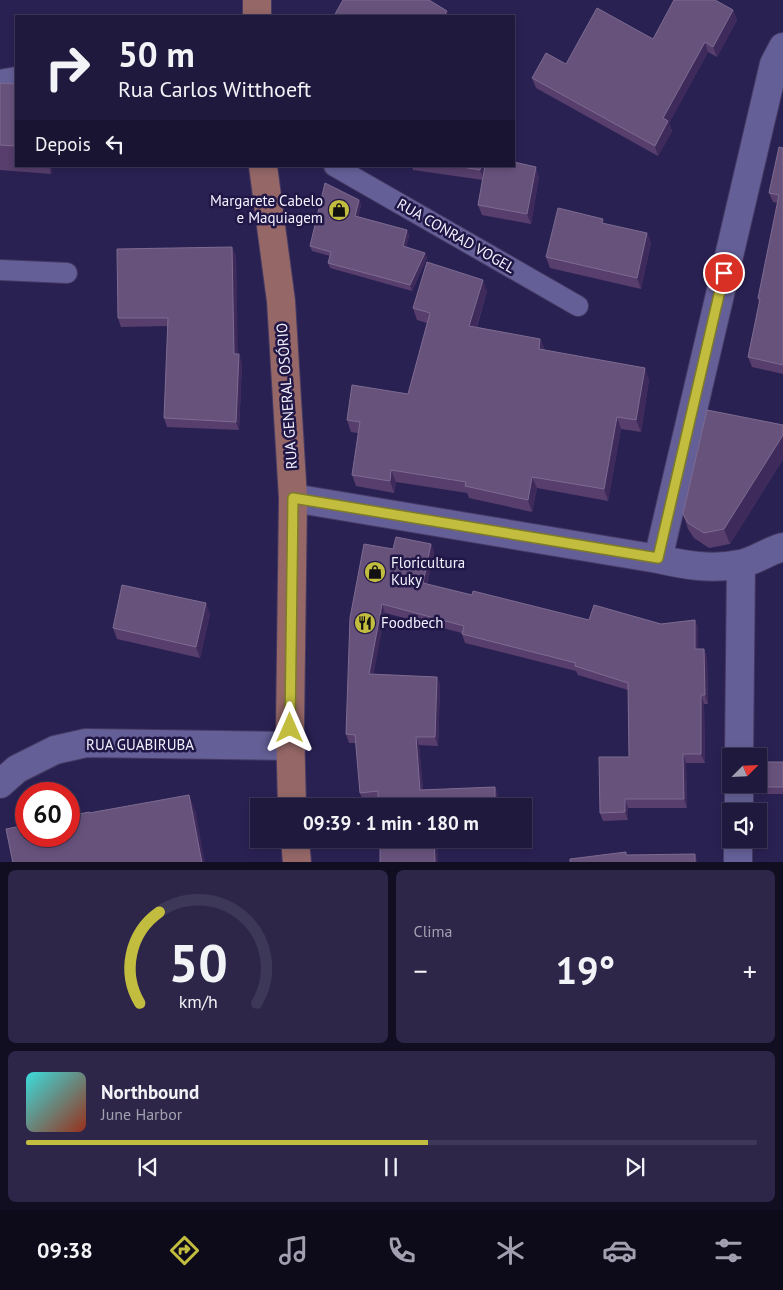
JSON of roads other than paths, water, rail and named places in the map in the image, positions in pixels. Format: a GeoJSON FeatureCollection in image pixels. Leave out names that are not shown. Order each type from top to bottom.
{"type":"FeatureCollection","features":[{"type":"Feature","properties":{"kind":"main road"},"geometry":{"type":"LineString","coordinates":[[256,15],[257,0]]}},
{"type":"Feature","properties":{"kind":"main road","name":"RUA GENERAL OSÓRIO"},"geometry":{"type":"LineString","coordinates":[[263,167],[280,301],[293,498],[290,681],[292,798]]}},
{"type":"Feature","properties":{"kind":"main road"},"geometry":{"type":"LineString","coordinates":[[296,848],[297,862]]}},
{"type":"Feature","properties":{"kind":"street"},"geometry":{"type":"LineString","coordinates":[[658,558],[774,64],[783,47]]}},
{"type":"Feature","properties":{"kind":"street"},"geometry":{"type":"LineString","coordinates":[[293,498],[658,558],[688,566],[741,564],[771,550],[783,547]]}},
{"type":"Feature","properties":{"kind":"street"},"geometry":{"type":"LineString","coordinates":[[739,748],[741,564]]}},
{"type":"Feature","properties":{"kind":"street","name":"RUA GUABIRUBA"},"geometry":{"type":"LineString","coordinates":[[0,784],[17,769],[55,750],[86,743],[292,746]]}},
{"type":"Feature","properties":{"kind":"street"},"geometry":{"type":"LineString","coordinates":[[738,848],[738,862]]}},
{"type":"Feature","properties":{"kind":"lane"},"geometry":{"type":"LineString","coordinates":[[0,80],[15,77]]}},
{"type":"Feature","properties":{"kind":"lane","name":"RUA CONRAD VOGEL"},"geometry":{"type":"LineString","coordinates":[[336,167],[578,306]]}},
{"type":"Feature","properties":{"kind":"lane"},"geometry":{"type":"LineString","coordinates":[[0,270],[67,273]]}},
{"type":"Feature","properties":{"kind":"place","name":"Margarete Cabelo e Maquiagem"},"geometry":{"type":"Point","coordinates":[339,210]}},
{"type":"Feature","properties":{"kind":"place","name":"Floricultura Kuky"},"geometry":{"type":"Point","coordinates":[375,572]}},
{"type":"Feature","properties":{"kind":"place","name":"Foodbech"},"geometry":{"type":"Point","coordinates":[365,623]}}]}
